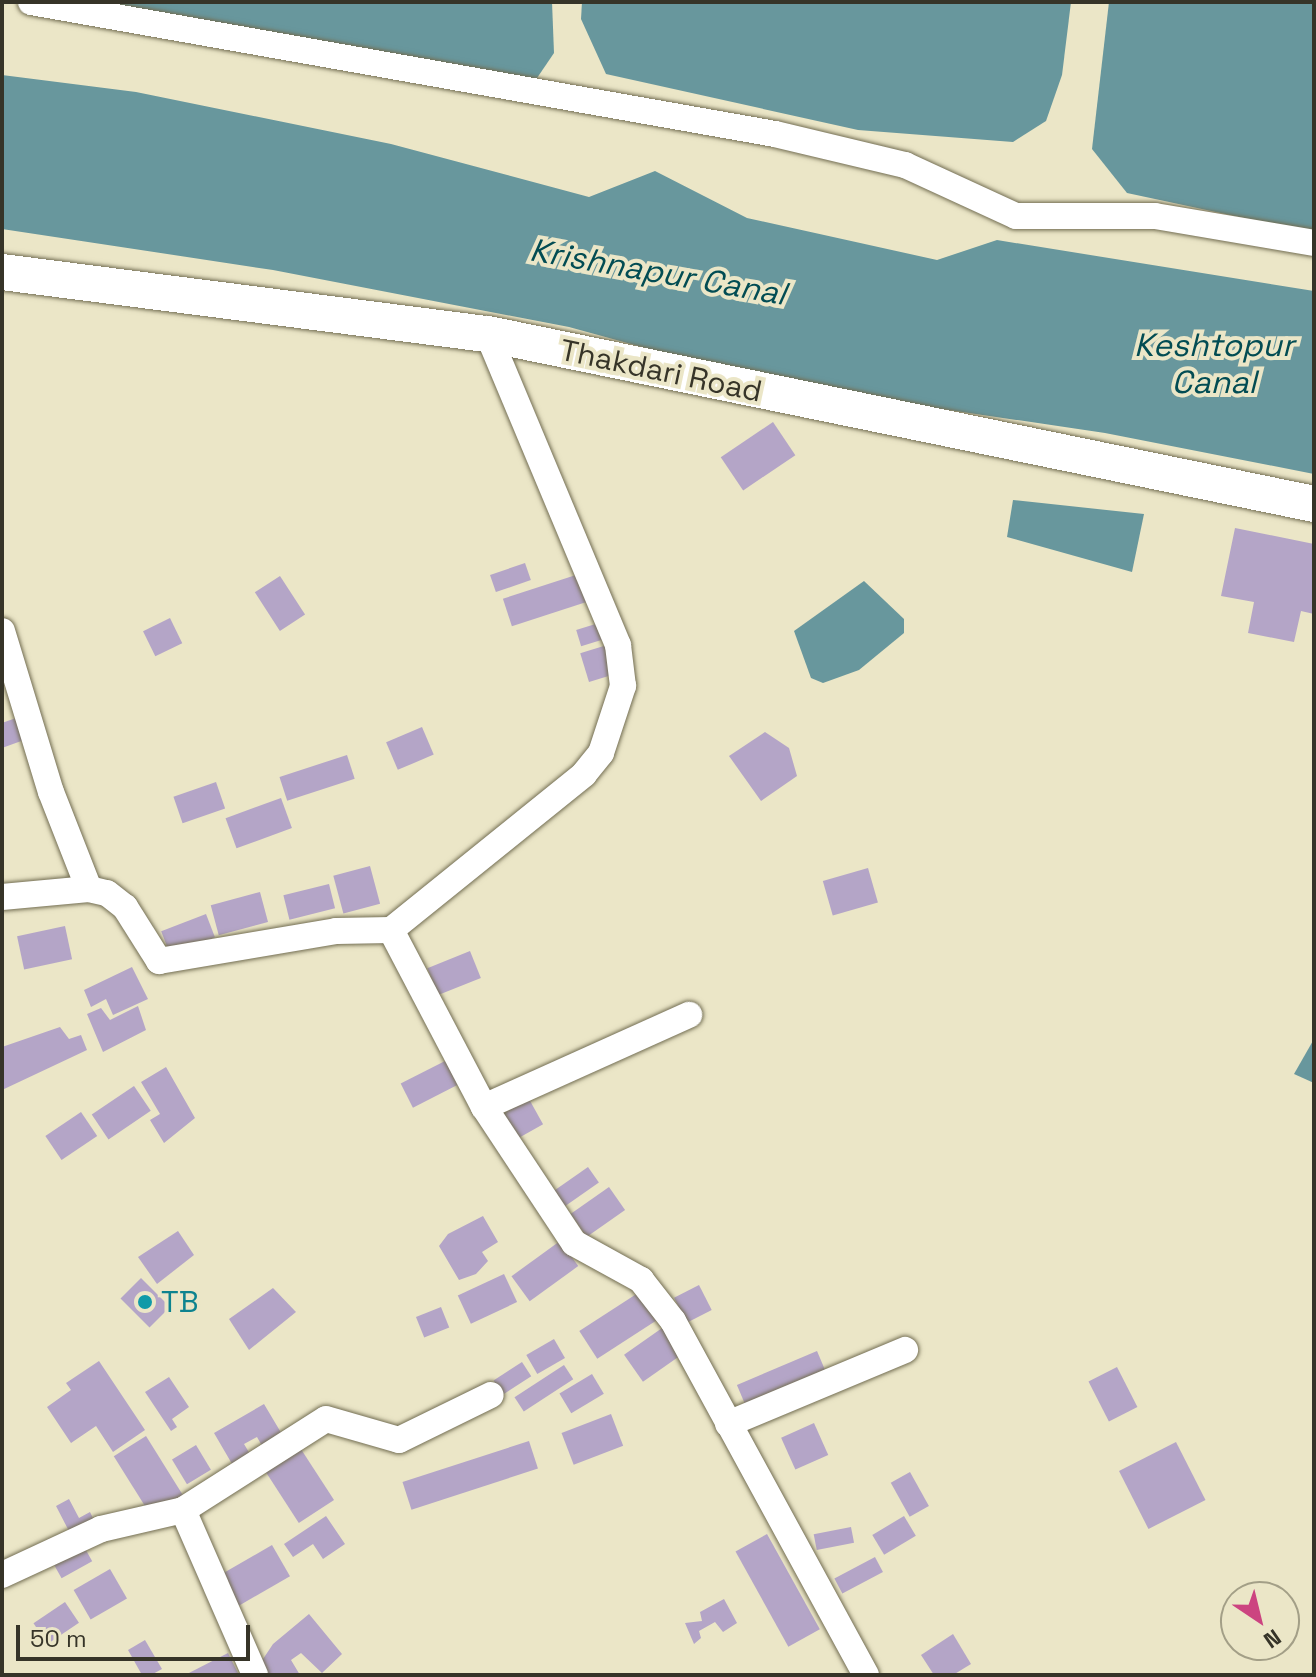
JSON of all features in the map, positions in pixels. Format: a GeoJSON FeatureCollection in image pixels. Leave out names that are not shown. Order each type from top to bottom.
{"type":"FeatureCollection","features":[{"type":"Feature","properties":{"kind":"street"},"geometry":{"type":"LineString","coordinates":[[31,2],[775,134],[905,165],[1016,216],[1155,216],[1314,243]]}},
{"type":"Feature","properties":{"kind":"street","name":"Thakdari Road"},"geometry":{"type":"LineString","coordinates":[[2,272],[488,334],[1314,504]]}},
{"type":"Feature","properties":{"kind":"street"},"geometry":{"type":"LineString","coordinates":[[2,897],[89,889],[117,898],[159,961],[336,931],[391,930],[584,774],[601,753],[623,686],[618,645],[488,334]]}},
{"type":"Feature","properties":{"kind":"street"},"geometry":{"type":"LineString","coordinates":[[2,631],[51,792],[89,889]]}},
{"type":"Feature","properties":{"kind":"street"},"geometry":{"type":"LineString","coordinates":[[391,930],[484,1107],[574,1243],[650,1289],[866,1675]]}},
{"type":"Feature","properties":{"kind":"street"},"geometry":{"type":"LineString","coordinates":[[484,1107],[689,1015]]}},
{"type":"Feature","properties":{"kind":"street"},"geometry":{"type":"LineString","coordinates":[[728,1424],[905,1350]]}},
{"type":"Feature","properties":{"kind":"street"},"geometry":{"type":"LineString","coordinates":[[2,1575],[101,1529],[183,1510],[326,1419],[399,1440],[491,1395]]}},
{"type":"Feature","properties":{"kind":"street"},"geometry":{"type":"LineString","coordinates":[[183,1510],[255,1675]]}},
{"type":"Feature","properties":{"kind":"water"},"geometry":{"type":"Polygon","coordinates":[[[76,2],[552,2],[554,53],[535,81],[76,2]]]}},
{"type":"Feature","properties":{"kind":"water"},"geometry":{"type":"Polygon","coordinates":[[[582,2],[1071,2],[1062,75],[1046,121],[1013,142],[858,130],[606,74],[581,19],[582,2]]]}},
{"type":"Feature","properties":{"kind":"water"},"geometry":{"type":"Polygon","coordinates":[[[1109,2],[1314,2],[1314,233],[1127,193],[1092,149],[1109,2]]]}},
{"type":"Feature","properties":{"kind":"water","name":"Keshtopur Canal"},"geometry":{"type":"Polygon","coordinates":[[[2,75],[136,92],[391,144],[589,197],[655,171],[747,218],[937,260],[997,240],[1314,291],[1314,474],[1105,433],[780,385],[569,327],[273,270],[2,229],[2,75]]]}},
{"type":"Feature","properties":{"kind":"water"},"geometry":{"type":"Polygon","coordinates":[[[1013,500],[1144,514],[1132,572],[1007,537],[1013,500]]]}},
{"type":"Feature","properties":{"kind":"water"},"geometry":{"type":"Polygon","coordinates":[[[864,581],[904,619],[904,633],[859,670],[823,683],[811,678],[794,631],[864,581]]]}},
{"type":"Feature","properties":{"kind":"water"},"geometry":{"type":"Polygon","coordinates":[[[1314,1039],[1314,1083],[1294,1074],[1314,1039]]]}},
{"type":"Feature","properties":{"kind":"building"},"geometry":{"type":"Polygon","coordinates":[[[773,422],[795,455],[743,490],[721,457],[773,422]]]}},
{"type":"Feature","properties":{"kind":"building"},"geometry":{"type":"Polygon","coordinates":[[[1235,528],[1314,544],[1314,614],[1301,611],[1294,642],[1248,633],[1254,602],[1221,596],[1235,528]]]}},
{"type":"Feature","properties":{"kind":"building"},"geometry":{"type":"Polygon","coordinates":[[[525,563],[531,580],[496,592],[490,575],[525,563]]]}},
{"type":"Feature","properties":{"kind":"building"},"geometry":{"type":"Polygon","coordinates":[[[579,574],[588,602],[512,626],[503,599],[579,574]]]}},
{"type":"Feature","properties":{"kind":"building"},"geometry":{"type":"Polygon","coordinates":[[[280,576],[305,615],[280,631],[255,592],[280,576]]]}},
{"type":"Feature","properties":{"kind":"building"},"geometry":{"type":"Polygon","coordinates":[[[170,618],[182,643],[155,656],[143,631],[170,618]]]}},
{"type":"Feature","properties":{"kind":"building"},"geometry":{"type":"Polygon","coordinates":[[[602,622],[607,638],[581,646],[576,630],[602,622]]]}},
{"type":"Feature","properties":{"kind":"building"},"geometry":{"type":"Polygon","coordinates":[[[607,645],[616,674],[589,682],[580,653],[607,645]]]}},
{"type":"Feature","properties":{"kind":"building"},"geometry":{"type":"Polygon","coordinates":[[[27,714],[35,736],[2,748],[2,723],[27,714]]]}},
{"type":"Feature","properties":{"kind":"building"},"geometry":{"type":"Polygon","coordinates":[[[422,727],[434,755],[398,770],[386,742],[422,727]]]}},
{"type":"Feature","properties":{"kind":"building"},"geometry":{"type":"Polygon","coordinates":[[[765,732],[789,748],[797,776],[761,801],[729,756],[765,732]]]}},
{"type":"Feature","properties":{"kind":"building"},"geometry":{"type":"Polygon","coordinates":[[[347,755],[355,779],[287,801],[279,777],[347,755]]]}},
{"type":"Feature","properties":{"kind":"building"},"geometry":{"type":"Polygon","coordinates":[[[216,782],[225,808],[183,823],[173,797],[216,782]]]}},
{"type":"Feature","properties":{"kind":"building"},"geometry":{"type":"Polygon","coordinates":[[[281,798],[292,828],[237,848],[226,818],[281,798]]]}},
{"type":"Feature","properties":{"kind":"building"},"geometry":{"type":"Polygon","coordinates":[[[370,866],[380,904],[343,914],[333,876],[370,866]]]}},
{"type":"Feature","properties":{"kind":"building"},"geometry":{"type":"Polygon","coordinates":[[[868,868],[878,903],[833,916],[823,881],[868,868]]]}},
{"type":"Feature","properties":{"kind":"building"},"geometry":{"type":"Polygon","coordinates":[[[329,884],[335,908],[289,920],[283,895],[329,884]]]}},
{"type":"Feature","properties":{"kind":"building"},"geometry":{"type":"Polygon","coordinates":[[[260,892],[268,922],[219,935],[211,905],[260,892]]]}},
{"type":"Feature","properties":{"kind":"building"},"geometry":{"type":"Polygon","coordinates":[[[206,914],[215,937],[170,955],[161,931],[206,914]]]}},
{"type":"Feature","properties":{"kind":"building"},"geometry":{"type":"Polygon","coordinates":[[[65,926],[72,959],[24,969],[17,936],[65,926]]]}},
{"type":"Feature","properties":{"kind":"building"},"geometry":{"type":"Polygon","coordinates":[[[470,951],[481,978],[438,995],[427,968],[470,951]]]}},
{"type":"Feature","properties":{"kind":"building"},"geometry":{"type":"Polygon","coordinates":[[[132,967],[148,999],[113,1015],[106,999],[91,1007],[84,990],[132,967]]]}},
{"type":"Feature","properties":{"kind":"building"},"geometry":{"type":"Polygon","coordinates":[[[138,1006],[146,1030],[103,1052],[87,1014],[101,1008],[110,1020],[138,1006]]]}},
{"type":"Feature","properties":{"kind":"building"},"geometry":{"type":"Polygon","coordinates":[[[60,1027],[69,1039],[81,1035],[87,1050],[2,1090],[2,1047],[60,1027]]]}},
{"type":"Feature","properties":{"kind":"building"},"geometry":{"type":"Polygon","coordinates":[[[447,1060],[459,1084],[413,1108],[401,1084],[447,1060]]]}},
{"type":"Feature","properties":{"kind":"building"},"geometry":{"type":"Polygon","coordinates":[[[166,1067],[195,1118],[164,1143],[150,1120],[160,1114],[141,1082],[166,1067]]]}},
{"type":"Feature","properties":{"kind":"building"},"geometry":{"type":"Polygon","coordinates":[[[134,1086],[151,1111],[108,1139],[92,1115],[134,1086]]]}},
{"type":"Feature","properties":{"kind":"building"},"geometry":{"type":"Polygon","coordinates":[[[529,1099],[543,1124],[517,1139],[503,1114],[529,1099]]]}},
{"type":"Feature","properties":{"kind":"building"},"geometry":{"type":"Polygon","coordinates":[[[81,1112],[97,1136],[62,1160],[45,1136],[81,1112]]]}},
{"type":"Feature","properties":{"kind":"building"},"geometry":{"type":"Polygon","coordinates":[[[588,1167],[599,1183],[560,1210],[549,1195],[588,1167]]]}},
{"type":"Feature","properties":{"kind":"building"},"geometry":{"type":"Polygon","coordinates":[[[609,1187],[625,1210],[587,1237],[570,1214],[609,1187]]]}},
{"type":"Feature","properties":{"kind":"building"},"geometry":{"type":"Polygon","coordinates":[[[483,1216],[498,1242],[482,1252],[488,1261],[476,1274],[459,1280],[439,1246],[448,1234],[483,1216]]]}},
{"type":"Feature","properties":{"kind":"building"},"geometry":{"type":"Polygon","coordinates":[[[178,1231],[194,1255],[157,1284],[138,1257],[178,1231]]]}},
{"type":"Feature","properties":{"kind":"building"},"geometry":{"type":"Polygon","coordinates":[[[560,1241],[578,1266],[530,1301],[511,1276],[560,1241]]]}},
{"type":"Feature","properties":{"kind":"building"},"geometry":{"type":"Polygon","coordinates":[[[504,1274],[517,1302],[471,1324],[458,1296],[504,1274]]]}},
{"type":"Feature","properties":{"kind":"building","name":"TB"},"geometry":{"type":"Polygon","coordinates":[[[141,1278],[170,1307],[149,1327],[120,1299],[141,1278]]]}},
{"type":"Feature","properties":{"kind":"building"},"geometry":{"type":"Polygon","coordinates":[[[699,1285],[712,1310],[687,1323],[674,1298],[699,1285]]]}},
{"type":"Feature","properties":{"kind":"building"},"geometry":{"type":"Polygon","coordinates":[[[273,1288],[296,1312],[249,1350],[229,1319],[273,1288]]]}},
{"type":"Feature","properties":{"kind":"building"},"geometry":{"type":"Polygon","coordinates":[[[638,1293],[656,1321],[597,1359],[579,1331],[638,1293]]]}},
{"type":"Feature","properties":{"kind":"building"},"geometry":{"type":"Polygon","coordinates":[[[441,1307],[449,1327],[424,1338],[416,1317],[441,1307]]]}},
{"type":"Feature","properties":{"kind":"building"},"geometry":{"type":"Polygon","coordinates":[[[665,1326],[684,1353],[643,1382],[624,1355],[665,1326]]]}},
{"type":"Feature","properties":{"kind":"building"},"geometry":{"type":"Polygon","coordinates":[[[554,1339],[565,1358],[537,1374],[526,1355],[554,1339]]]}},
{"type":"Feature","properties":{"kind":"building"},"geometry":{"type":"Polygon","coordinates":[[[817,1351],[826,1372],[746,1406],[737,1385],[817,1351]]]}},
{"type":"Feature","properties":{"kind":"building"},"geometry":{"type":"Polygon","coordinates":[[[99,1361],[145,1430],[113,1452],[96,1426],[71,1443],[47,1407],[71,1390],[66,1383],[99,1361]]]}},
{"type":"Feature","properties":{"kind":"building"},"geometry":{"type":"Polygon","coordinates":[[[522,1362],[531,1376],[503,1395],[493,1381],[522,1362]]]}},
{"type":"Feature","properties":{"kind":"building"},"geometry":{"type":"Polygon","coordinates":[[[564,1365],[573,1379],[524,1411],[515,1397],[564,1365]]]}},
{"type":"Feature","properties":{"kind":"building"},"geometry":{"type":"Polygon","coordinates":[[[1117,1367],[1137,1407],[1109,1422],[1088,1382],[1117,1367]]]}},
{"type":"Feature","properties":{"kind":"building"},"geometry":{"type":"Polygon","coordinates":[[[592,1374],[604,1394],[571,1413],[559,1394],[592,1374]]]}},
{"type":"Feature","properties":{"kind":"building"},"geometry":{"type":"Polygon","coordinates":[[[169,1377],[189,1407],[172,1419],[177,1427],[171,1431],[145,1392],[169,1377]]]}},
{"type":"Feature","properties":{"kind":"building"},"geometry":{"type":"Polygon","coordinates":[[[264,1404],[286,1441],[266,1453],[257,1437],[244,1444],[253,1459],[235,1469],[214,1433],[264,1404]]]}},
{"type":"Feature","properties":{"kind":"building"},"geometry":{"type":"Polygon","coordinates":[[[611,1414],[623,1446],[574,1465],[562,1433],[611,1414]]]}},
{"type":"Feature","properties":{"kind":"building"},"geometry":{"type":"Polygon","coordinates":[[[814,1423],[828,1455],[795,1470],[781,1438],[814,1423]]]}},
{"type":"Feature","properties":{"kind":"building"},"geometry":{"type":"Polygon","coordinates":[[[146,1436],[185,1498],[152,1518],[114,1456],[146,1436]]]}},
{"type":"Feature","properties":{"kind":"building"},"geometry":{"type":"Polygon","coordinates":[[[529,1441],[538,1469],[411,1510],[403,1482],[529,1441]]]}},
{"type":"Feature","properties":{"kind":"building"},"geometry":{"type":"Polygon","coordinates":[[[1176,1442],[1206,1500],[1148,1529],[1119,1471],[1176,1442]]]}},
{"type":"Feature","properties":{"kind":"building"},"geometry":{"type":"Polygon","coordinates":[[[297,1443],[334,1500],[299,1523],[262,1466],[297,1443]]]}},
{"type":"Feature","properties":{"kind":"building"},"geometry":{"type":"Polygon","coordinates":[[[196,1445],[211,1470],[187,1484],[172,1459],[196,1445]]]}},
{"type":"Feature","properties":{"kind":"building"},"geometry":{"type":"Polygon","coordinates":[[[910,1472],[929,1506],[910,1517],[891,1483],[910,1472]]]}},
{"type":"Feature","properties":{"kind":"building"},"geometry":{"type":"Polygon","coordinates":[[[69,1499],[79,1518],[90,1512],[95,1522],[71,1535],[56,1506],[69,1499]]]}},
{"type":"Feature","properties":{"kind":"building"},"geometry":{"type":"Polygon","coordinates":[[[326,1516],[345,1544],[323,1559],[313,1544],[293,1557],[284,1544],[326,1516]]]}},
{"type":"Feature","properties":{"kind":"building"},"geometry":{"type":"Polygon","coordinates":[[[904,1516],[916,1536],[884,1555],[872,1535],[904,1516]]]}},
{"type":"Feature","properties":{"kind":"building"},"geometry":{"type":"Polygon","coordinates":[[[851,1527],[854,1543],[817,1550],[814,1534],[851,1527]]]}},
{"type":"Feature","properties":{"kind":"building"},"geometry":{"type":"Polygon","coordinates":[[[767,1534],[820,1629],[788,1647],[736,1551],[767,1534]]]}},
{"type":"Feature","properties":{"kind":"building"},"geometry":{"type":"Polygon","coordinates":[[[82,1543],[92,1561],[62,1578],[51,1560],[82,1543]]]}},
{"type":"Feature","properties":{"kind":"building"},"geometry":{"type":"Polygon","coordinates":[[[272,1545],[290,1576],[235,1608],[217,1576],[272,1545]]]}},
{"type":"Feature","properties":{"kind":"building"},"geometry":{"type":"Polygon","coordinates":[[[875,1557],[883,1572],[842,1594],[834,1579],[875,1557]]]}},
{"type":"Feature","properties":{"kind":"building"},"geometry":{"type":"Polygon","coordinates":[[[110,1569],[127,1598],[91,1619],[74,1590],[110,1569]]]}},
{"type":"Feature","properties":{"kind":"building"},"geometry":{"type":"Polygon","coordinates":[[[724,1599],[737,1623],[723,1632],[715,1622],[699,1631],[701,1638],[694,1644],[685,1623],[702,1621],[700,1612],[724,1599]]]}},
{"type":"Feature","properties":{"kind":"building"},"geometry":{"type":"Polygon","coordinates":[[[65,1602],[79,1623],[47,1644],[33,1623],[65,1602]]]}},
{"type":"Feature","properties":{"kind":"building"},"geometry":{"type":"Polygon","coordinates":[[[309,1614],[342,1654],[322,1673],[301,1653],[291,1660],[300,1675],[265,1675],[259,1665],[273,1644],[309,1614]]]}},
{"type":"Feature","properties":{"kind":"building"},"geometry":{"type":"Polygon","coordinates":[[[953,1634],[971,1664],[953,1675],[934,1675],[921,1655],[953,1634]]]}},
{"type":"Feature","properties":{"kind":"building"},"geometry":{"type":"Polygon","coordinates":[[[145,1640],[162,1669],[151,1675],[142,1675],[128,1650],[145,1640]]]}},
{"type":"Feature","properties":{"kind":"building"},"geometry":{"type":"Polygon","coordinates":[[[228,1653],[239,1675],[185,1675],[228,1653]]]}},
{"type":"Feature","properties":{"kind":"place","name":"TB"},"geometry":{"type":"Point","coordinates":[145,1302]}},
{"type":"Feature","properties":{"kind":"water label","name":"Krishnapur Canal"},"geometry":{"type":"Point","coordinates":[658,272]}}]}
